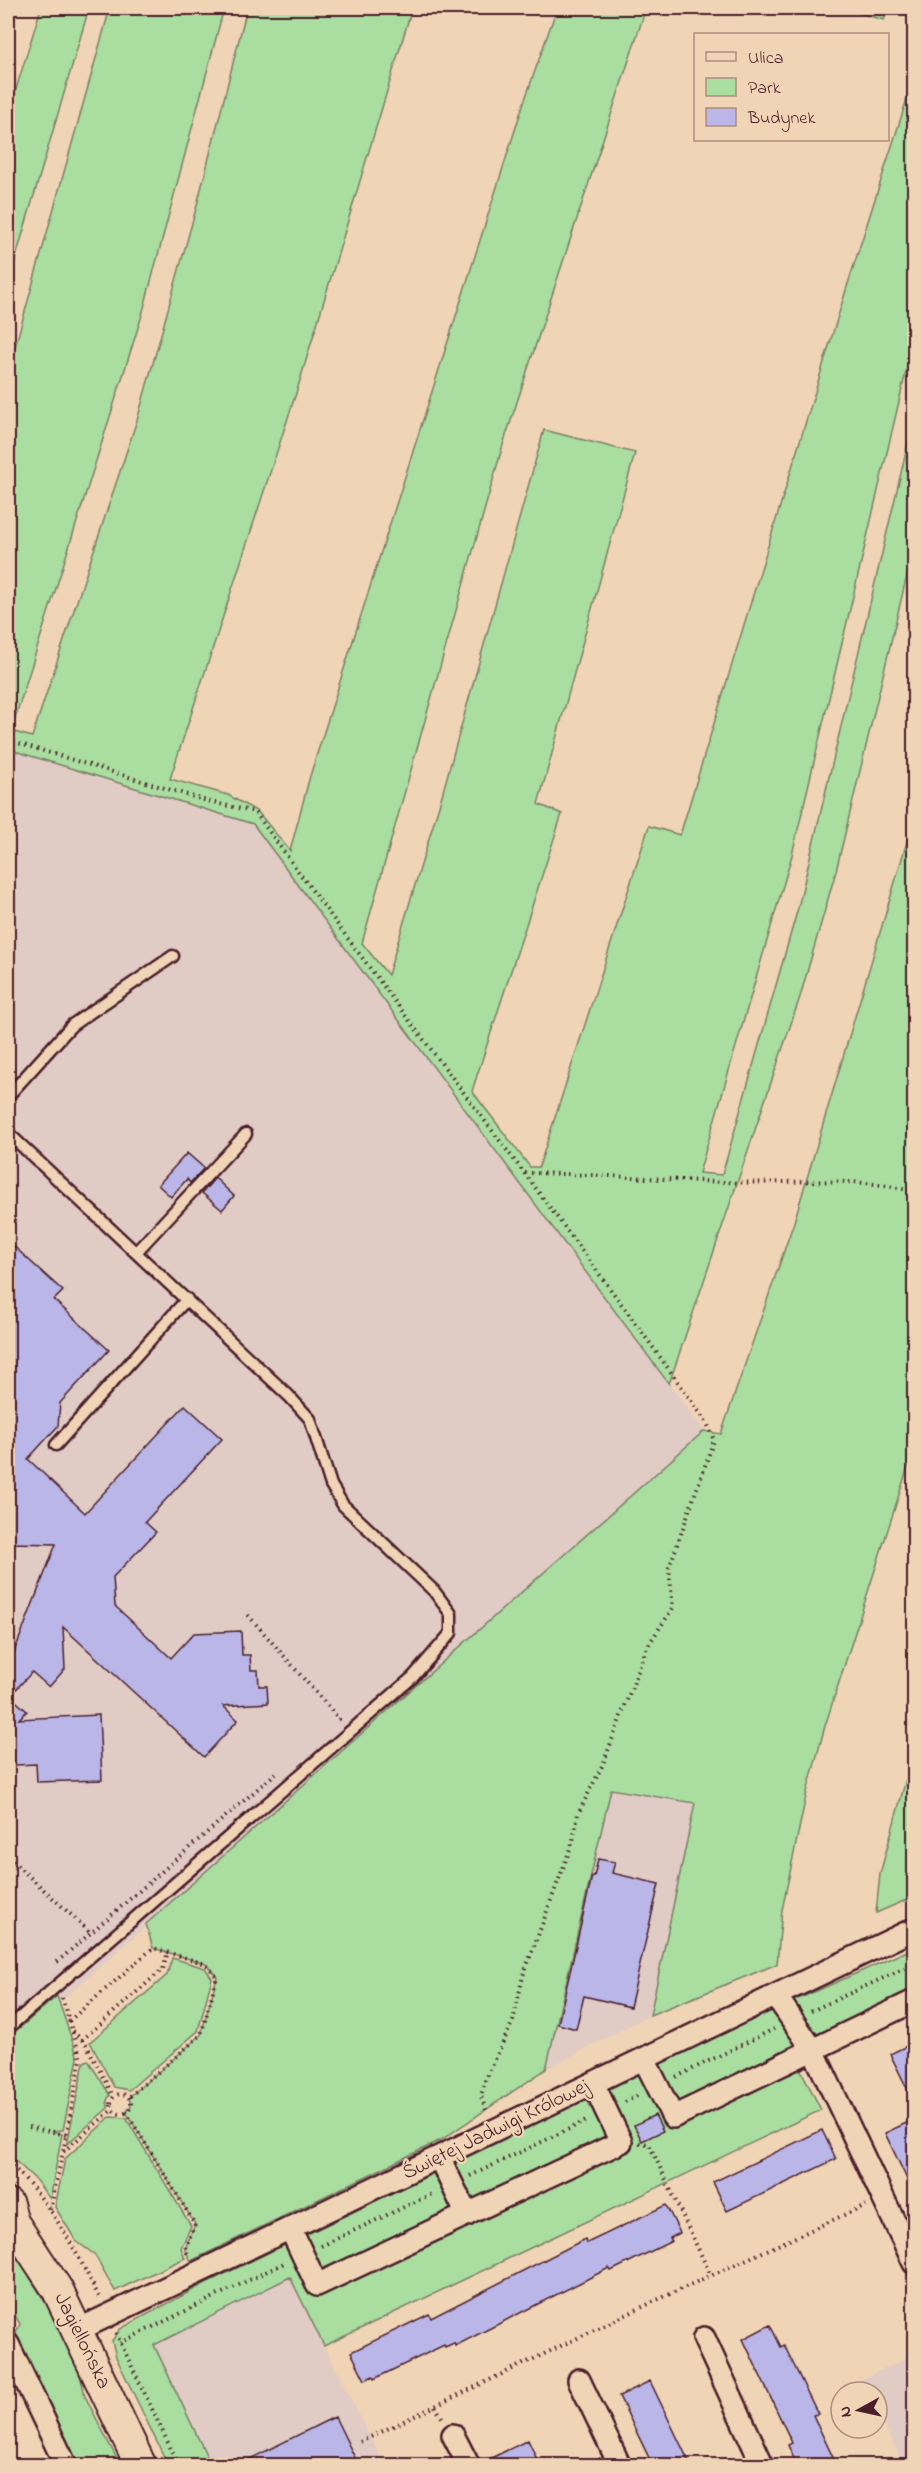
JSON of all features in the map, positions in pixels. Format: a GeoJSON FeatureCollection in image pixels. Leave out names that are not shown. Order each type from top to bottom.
{"type":"FeatureCollection","features":[{"type":"Feature","properties":{"kind":"street","name":"Świętej Jadwigi Królowej"},"geometry":{"type":"LineString","coordinates":[[78,2330],[915,1929]]}},
{"type":"Feature","properties":{"kind":"street"},"geometry":{"type":"LineString","coordinates":[[776,1996],[794,2019],[813,2050],[915,2263]]}},
{"type":"Feature","properties":{"kind":"street"},"geometry":{"type":"LineString","coordinates":[[644,2059],[673,2117],[915,2001]]}},
{"type":"Feature","properties":{"kind":"street"},"geometry":{"type":"LineString","coordinates":[[290,2228],[318,2285],[621,2142],[593,2084]]}},
{"type":"Feature","properties":{"kind":"street"},"geometry":{"type":"LineString","coordinates":[[439,2157],[467,2215]]}},
{"type":"Feature","properties":{"kind":"street","name":"Jagiellońska"},"geometry":{"type":"LineString","coordinates":[[9,2215],[57,2289],[141,2466]]}},
{"type":"Feature","properties":{"kind":"street"},"geometry":{"type":"LineString","coordinates":[[704,2338],[763,2466]]}},
{"type":"Feature","properties":{"kind":"street"},"geometry":{"type":"LineString","coordinates":[[8,2344],[66,2466]]}},
{"type":"Feature","properties":{"kind":"street"},"geometry":{"type":"LineString","coordinates":[[579,2380],[620,2466]]}},
{"type":"Feature","properties":{"kind":"street"},"geometry":{"type":"LineString","coordinates":[[453,2435],[469,2466]]}},
{"type":"Feature","properties":{"kind":"lane"},"geometry":{"type":"LineString","coordinates":[[8,1096],[72,1024],[173,956]]}},
{"type":"Feature","properties":{"kind":"lane"},"geometry":{"type":"LineString","coordinates":[[8,1132],[270,1377],[310,1419],[331,1485],[344,1505],[434,1591],[451,1614],[451,1633],[413,1677],[9,2026]]}},
{"type":"Feature","properties":{"kind":"lane"},"geometry":{"type":"LineString","coordinates":[[137,1251],[246,1134]]}},
{"type":"Feature","properties":{"kind":"lane"},"geometry":{"type":"LineString","coordinates":[[56,1445],[187,1299]]}},
{"type":"Feature","properties":{"kind":"path"},"geometry":{"type":"LineString","coordinates":[[8,740],[207,801],[255,812],[489,1129],[603,1275],[707,1423],[714,1440],[669,1568],[673,1608],[646,1647],[610,1747],[578,1814],[573,1841],[523,1976],[513,2021],[485,2081],[482,2096],[493,2131]]}},
{"type":"Feature","properties":{"kind":"path"},"geometry":{"type":"LineString","coordinates":[[525,1173],[615,1174],[723,1182],[885,1184],[915,1192]]}},
{"type":"Feature","properties":{"kind":"path"},"geometry":{"type":"LineString","coordinates":[[248,1615],[339,1719],[330,1726]]}},
{"type":"Feature","properties":{"kind":"path"},"geometry":{"type":"LineString","coordinates":[[51,1968],[285,1765]]}},
{"type":"Feature","properties":{"kind":"path"},"geometry":{"type":"LineString","coordinates":[[8,1857],[90,1932]]}},
{"type":"Feature","properties":{"kind":"path"},"geometry":{"type":"LineString","coordinates":[[69,2021],[153,1948],[206,1964],[217,1977],[201,2035],[129,2097]]}},
{"type":"Feature","properties":{"kind":"path"},"geometry":{"type":"LineString","coordinates":[[82,2040],[163,1969],[168,1952]]}},
{"type":"Feature","properties":{"kind":"path"},"geometry":{"type":"LineString","coordinates":[[120,2343],[794,2019],[915,1964]]}},
{"type":"Feature","properties":{"kind":"path"},"geometry":{"type":"LineString","coordinates":[[50,2210],[81,2059],[60,1993]]}},
{"type":"Feature","properties":{"kind":"path"},"geometry":{"type":"LineString","coordinates":[[72,2030],[91,2054],[113,2096]]}},
{"type":"Feature","properties":{"kind":"path"},"geometry":{"type":"LineString","coordinates":[[81,2059],[91,2054]]}},
{"type":"Feature","properties":{"kind":"path"},"geometry":{"type":"LineString","coordinates":[[123,2093],[129,2097],[131,2107],[126,2112],[120,2114],[112,2110],[110,2102],[113,2096],[123,2093]]}},
{"type":"Feature","properties":{"kind":"path"},"geometry":{"type":"LineString","coordinates":[[63,2152],[112,2110]]}},
{"type":"Feature","properties":{"kind":"path"},"geometry":{"type":"LineString","coordinates":[[126,2112],[195,2224],[185,2249],[191,2261]]}},
{"type":"Feature","properties":{"kind":"path"},"geometry":{"type":"LineString","coordinates":[[28,2127],[66,2135]]}},
{"type":"Feature","properties":{"kind":"path"},"geometry":{"type":"LineString","coordinates":[[621,2142],[649,2144],[711,2276]]}},
{"type":"Feature","properties":{"kind":"path"},"geometry":{"type":"LineString","coordinates":[[8,2162],[37,2192],[72,2242],[101,2301]]}},
{"type":"Feature","properties":{"kind":"path"},"geometry":{"type":"LineString","coordinates":[[360,2442],[883,2197]]}},
{"type":"Feature","properties":{"kind":"path"},"geometry":{"type":"LineString","coordinates":[[114,2329],[179,2466]]}},
{"type":"Feature","properties":{"kind":"shaded area"},"geometry":{"type":"Polygon","coordinates":[[[8,749],[253,824],[704,1431],[8,2048],[8,749]]]}},
{"type":"Feature","properties":{"kind":"shaded area"},"geometry":{"type":"Polygon","coordinates":[[[611,1789],[696,1802],[650,2015],[546,2069],[611,1789]]]}},
{"type":"Feature","properties":{"kind":"shaded area"},"geometry":{"type":"Polygon","coordinates":[[[290,2276],[384,2465],[211,2465],[154,2345],[290,2276]]]}},
{"type":"Feature","properties":{"kind":"shaded area"},"geometry":{"type":"Polygon","coordinates":[[[914,2354],[914,2465],[904,2465],[889,2435],[889,2380],[861,2380],[914,2354]]]}},
{"type":"Feature","properties":{"kind":"green space"},"geometry":{"type":"Polygon","coordinates":[[[41,8],[89,8],[8,284],[8,115],[41,8]]]}},
{"type":"Feature","properties":{"kind":"green space"},"geometry":{"type":"Polygon","coordinates":[[[110,8],[224,8],[142,315],[11,731],[32,737],[138,417],[197,205],[247,8],[412,8],[298,387],[170,779],[228,795],[258,812],[290,851],[310,776],[522,108],[557,8],[646,8],[502,448],[362,943],[388,975],[440,802],[544,430],[635,453],[538,804],[562,814],[472,1091],[530,1167],[539,1167],[649,826],[680,835],[846,290],[914,77],[914,338],[792,855],[699,1173],[722,1175],[798,908],[914,418],[914,546],[836,871],[800,997],[669,1384],[253,824],[8,749],[8,372],[110,8]]]}},
{"type":"Feature","properties":{"kind":"green space"},"geometry":{"type":"Polygon","coordinates":[[[854,8],[889,8],[884,20],[852,11],[854,8]]]}},
{"type":"Feature","properties":{"kind":"green space"},"geometry":{"type":"Polygon","coordinates":[[[914,818],[914,1448],[825,1726],[806,1796],[782,1910],[777,1964],[650,2015],[695,1803],[611,1789],[546,2069],[441,2140],[191,2261],[185,2249],[195,2224],[126,2112],[131,2107],[129,2097],[201,2035],[217,1977],[206,1964],[153,1948],[146,1924],[704,1431],[721,1434],[794,1222],[914,818]]]}},
{"type":"Feature","properties":{"kind":"green space"},"geometry":{"type":"Polygon","coordinates":[[[914,1750],[914,1887],[911,1898],[876,1913],[880,1874],[914,1750]]]}},
{"type":"Feature","properties":{"kind":"green space"},"geometry":{"type":"Polygon","coordinates":[[[914,1948],[914,2010],[800,2068],[821,2110],[324,2346],[290,2277],[154,2345],[211,2465],[168,2465],[116,2357],[112,2341],[120,2329],[204,2284],[755,2018],[914,1948]]]}},
{"type":"Feature","properties":{"kind":"green space"},"geometry":{"type":"Polygon","coordinates":[[[172,1958],[205,1968],[212,1978],[198,2031],[129,2090],[114,2087],[90,2042],[167,1975],[172,1958]]]}},
{"type":"Feature","properties":{"kind":"green space"},"geometry":{"type":"Polygon","coordinates":[[[57,1996],[78,2058],[63,2130],[52,2131],[62,2134],[50,2199],[35,2179],[8,2154],[8,2038],[57,1996]]]}},
{"type":"Feature","properties":{"kind":"green space"},"geometry":{"type":"Polygon","coordinates":[[[88,2060],[110,2095],[107,2100],[108,2108],[67,2144],[84,2062],[88,2060]]]}},
{"type":"Feature","properties":{"kind":"green space"},"geometry":{"type":"Polygon","coordinates":[[[110,2117],[126,2118],[191,2226],[181,2248],[185,2258],[115,2291],[95,2255],[76,2241],[55,2207],[65,2159],[110,2117]]]}},
{"type":"Feature","properties":{"kind":"green space"},"geometry":{"type":"Polygon","coordinates":[[[8,2241],[51,2312],[79,2370],[85,2396],[120,2465],[73,2465],[12,2342],[20,2324],[8,2303],[8,2241]]]}},
{"type":"Feature","properties":{"kind":"building"},"geometry":{"type":"Polygon","coordinates":[[[187,1153],[204,1168],[190,1183],[187,1179],[171,1197],[158,1185],[187,1153]]]}},
{"type":"Feature","properties":{"kind":"building"},"geometry":{"type":"Polygon","coordinates":[[[215,1178],[234,1196],[222,1210],[202,1193],[215,1178]]]}},
{"type":"Feature","properties":{"kind":"building"},"geometry":{"type":"Polygon","coordinates":[[[8,1241],[63,1291],[54,1300],[109,1350],[60,1403],[58,1426],[28,1459],[85,1513],[185,1405],[222,1439],[145,1522],[156,1532],[113,1577],[115,1606],[171,1658],[194,1633],[241,1631],[242,1655],[250,1655],[251,1670],[258,1670],[259,1686],[267,1686],[268,1703],[223,1706],[238,1720],[204,1757],[63,1627],[65,1669],[49,1687],[32,1672],[10,1696],[27,1711],[19,1719],[99,1715],[102,1780],[37,1782],[36,1764],[16,1765],[8,1757],[8,1668],[56,1544],[8,1543],[8,1241]]]}},
{"type":"Feature","properties":{"kind":"building"},"geometry":{"type":"Polygon","coordinates":[[[598,1859],[615,1862],[612,1873],[659,1884],[630,2007],[584,1996],[576,2029],[558,2024],[592,1876],[594,1877],[598,1859]]]}},
{"type":"Feature","properties":{"kind":"building"},"geometry":{"type":"Polygon","coordinates":[[[915,2042],[915,2104],[890,2054],[915,2042]]]}},
{"type":"Feature","properties":{"kind":"building"},"geometry":{"type":"Polygon","coordinates":[[[655,2115],[663,2131],[642,2141],[634,2125],[655,2115]]]}},
{"type":"Feature","properties":{"kind":"building"},"geometry":{"type":"Polygon","coordinates":[[[915,2119],[915,2196],[885,2133],[915,2119]]]}},
{"type":"Feature","properties":{"kind":"building"},"geometry":{"type":"Polygon","coordinates":[[[822,2130],[836,2159],[727,2211],[713,2182],[822,2130]]]}},
{"type":"Feature","properties":{"kind":"building"},"geometry":{"type":"Polygon","coordinates":[[[666,2205],[680,2233],[670,2238],[672,2241],[611,2271],[609,2268],[455,2346],[454,2343],[445,2347],[444,2345],[374,2379],[373,2376],[365,2380],[351,2352],[429,2314],[431,2318],[585,2239],[587,2243],[666,2205]]]}},
{"type":"Feature","properties":{"kind":"building"},"geometry":{"type":"Polygon","coordinates":[[[770,2325],[781,2347],[784,2345],[818,2414],[813,2415],[837,2466],[797,2466],[788,2445],[792,2443],[743,2339],[770,2325]]]}},
{"type":"Feature","properties":{"kind":"building"},"geometry":{"type":"Polygon","coordinates":[[[650,2381],[691,2466],[653,2466],[619,2396],[650,2381]]]}},
{"type":"Feature","properties":{"kind":"building"},"geometry":{"type":"Polygon","coordinates":[[[335,2417],[359,2466],[236,2466],[326,2421],[335,2417]]]}},
{"type":"Feature","properties":{"kind":"building"},"geometry":{"type":"Polygon","coordinates":[[[528,2440],[540,2466],[482,2466],[481,2463],[528,2440]]]}}]}
